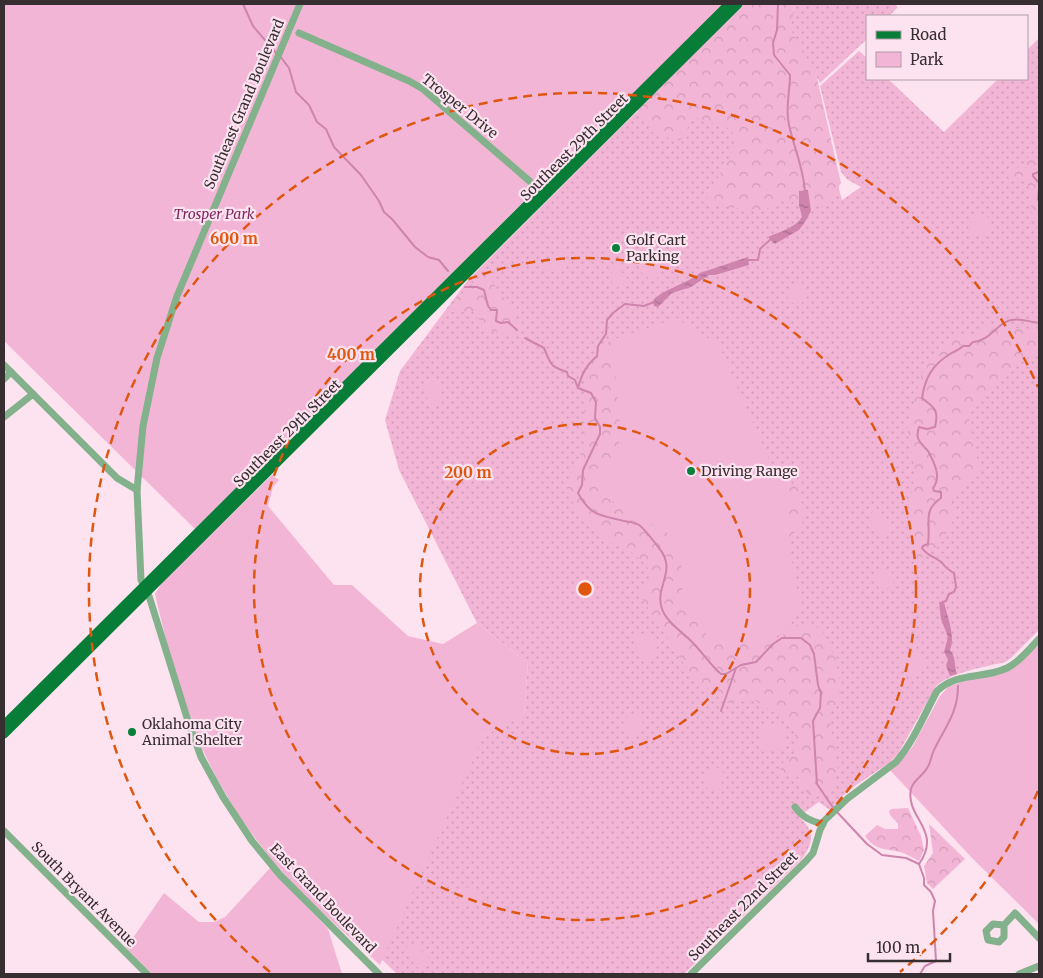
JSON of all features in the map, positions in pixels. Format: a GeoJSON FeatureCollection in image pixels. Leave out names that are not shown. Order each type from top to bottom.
{"type":"FeatureCollection","features":[{"type":"Feature","properties":{"kind":"main road","name":"Southeast 29th Street"},"geometry":{"type":"LineString","coordinates":[[4,734],[145,588],[543,193],[729,4]]}},
{"type":"Feature","properties":{"kind":"main road","name":"Southeast 29th Street"},"geometry":{"type":"LineString","coordinates":[[543,193],[738,4]]}},
{"type":"Feature","properties":{"kind":"main road","name":"Southeast 29th Street"},"geometry":{"type":"LineString","coordinates":[[4,725],[68,666]]}},
{"type":"Feature","properties":{"kind":"street","name":"Southeast Grand Boulevard"},"geometry":{"type":"LineString","coordinates":[[145,588],[141,580],[137,490],[145,410],[154,367],[166,324],[186,274],[300,4]]}},
{"type":"Feature","properties":{"kind":"street","name":"Trosper Drive"},"geometry":{"type":"LineString","coordinates":[[299,33],[409,81],[422,89],[543,193]]}},
{"type":"Feature","properties":{"kind":"street"},"geometry":{"type":"LineString","coordinates":[[4,365],[117,478],[137,490]]}},
{"type":"Feature","properties":{"kind":"street"},"geometry":{"type":"LineString","coordinates":[[4,380],[11,372]]}},
{"type":"Feature","properties":{"kind":"street"},"geometry":{"type":"LineString","coordinates":[[4,416],[33,394]]}},
{"type":"Feature","properties":{"kind":"street","name":"East Grand Boulevard"},"geometry":{"type":"LineString","coordinates":[[145,588],[201,757],[223,797],[252,841],[280,875],[379,974]]}},
{"type":"Feature","properties":{"kind":"street","name":"Southeast 22nd Street"},"geometry":{"type":"LineString","coordinates":[[691,974],[806,861],[816,845],[823,824],[831,815],[855,793],[896,762],[910,745],[937,691],[944,684],[963,677],[1008,668],[1039,639]]}},
{"type":"Feature","properties":{"kind":"street"},"geometry":{"type":"LineString","coordinates":[[795,807],[808,820],[823,824]]}},
{"type":"Feature","properties":{"kind":"street","name":"South Bryant Avenue"},"geometry":{"type":"LineString","coordinates":[[4,831],[147,974]]}},
{"type":"Feature","properties":{"kind":"street"},"geometry":{"type":"LineString","coordinates":[[1004,925],[1015,914],[1039,938]]}},
{"type":"Feature","properties":{"kind":"street"},"geometry":{"type":"LineString","coordinates":[[1019,974],[1039,966]]}},
{"type":"Feature","properties":{"kind":"green space","name":"Trosper Park"},"geometry":{"type":"Polygon","coordinates":[[[4,4],[722,4],[195,529],[4,341],[4,4]]]}},
{"type":"Feature","properties":{"kind":"green space"},"geometry":{"type":"Polygon","coordinates":[[[555,4],[794,4],[791,30],[816,74],[841,183],[828,206],[781,201],[764,210],[703,205],[737,143],[731,129],[694,117],[680,141],[654,134],[619,84],[555,4]]]}},
{"type":"Feature","properties":{"kind":"green space"},"geometry":{"type":"Polygon","coordinates":[[[794,4],[896,4],[897,8],[890,15],[866,15],[866,40],[820,83],[802,51],[842,200],[861,187],[848,180],[841,172],[820,86],[859,51],[866,57],[866,80],[889,80],[944,132],[997,80],[1028,80],[1028,49],[1039,38],[1039,630],[1005,662],[951,677],[936,686],[898,754],[889,763],[856,785],[836,802],[837,805],[831,811],[819,802],[805,812],[800,818],[809,828],[811,838],[808,849],[801,860],[684,974],[397,974],[355,934],[484,735],[524,715],[528,663],[477,623],[399,470],[385,420],[400,371],[468,280],[618,130],[677,74],[793,13],[794,4]]]}},
{"type":"Feature","properties":{"kind":"green space"},"geometry":{"type":"Polygon","coordinates":[[[1026,157],[1039,161],[1039,222],[1033,218],[1027,180],[1007,177],[1014,167],[1027,168],[1026,157]]]}},
{"type":"Feature","properties":{"kind":"green space"},"geometry":{"type":"Polygon","coordinates":[[[982,214],[991,221],[989,229],[981,234],[970,234],[968,229],[970,224],[982,214]]]}},
{"type":"Feature","properties":{"kind":"green space"},"geometry":{"type":"Polygon","coordinates":[[[678,231],[687,235],[692,240],[690,243],[670,239],[669,235],[671,232],[678,231]]]}},
{"type":"Feature","properties":{"kind":"green space"},"geometry":{"type":"Polygon","coordinates":[[[561,250],[566,256],[562,268],[551,272],[547,271],[546,262],[556,251],[561,250]]]}},
{"type":"Feature","properties":{"kind":"green space"},"geometry":{"type":"Polygon","coordinates":[[[651,259],[662,268],[659,277],[651,280],[642,273],[640,266],[645,261],[651,259]]]}},
{"type":"Feature","properties":{"kind":"green space"},"geometry":{"type":"Polygon","coordinates":[[[616,262],[619,263],[621,271],[627,278],[626,281],[615,289],[612,283],[612,275],[616,262]]]}},
{"type":"Feature","properties":{"kind":"green space"},"geometry":{"type":"Polygon","coordinates":[[[487,272],[520,326],[512,336],[487,329],[473,312],[450,312],[466,288],[487,272]]]}},
{"type":"Feature","properties":{"kind":"green space"},"geometry":{"type":"Polygon","coordinates":[[[793,284],[801,284],[807,290],[807,298],[801,304],[793,304],[787,298],[787,290],[793,284]]]}},
{"type":"Feature","properties":{"kind":"green space","name":"Driving Range"},"geometry":{"type":"Polygon","coordinates":[[[677,318],[695,332],[718,343],[769,459],[785,486],[787,533],[800,604],[787,634],[714,645],[683,604],[681,560],[673,536],[605,497],[598,482],[622,447],[612,340],[677,318]]]}},
{"type":"Feature","properties":{"kind":"green space"},"geometry":{"type":"Polygon","coordinates":[[[991,324],[1039,332],[1039,350],[1005,373],[968,414],[980,472],[955,494],[951,506],[957,515],[939,546],[919,559],[907,533],[915,471],[907,427],[922,373],[940,347],[961,334],[972,337],[991,324]]]}},
{"type":"Feature","properties":{"kind":"green space"},"geometry":{"type":"Polygon","coordinates":[[[612,337],[623,355],[623,422],[618,449],[603,486],[613,503],[652,518],[673,534],[684,573],[683,609],[716,641],[772,622],[821,628],[836,659],[841,696],[829,715],[838,767],[833,789],[812,799],[801,785],[797,775],[781,775],[780,765],[796,753],[794,725],[754,700],[726,703],[691,675],[639,594],[653,576],[645,564],[628,549],[605,541],[589,523],[578,517],[566,485],[585,444],[584,416],[588,371],[612,337]]]}},
{"type":"Feature","properties":{"kind":"green space"},"geometry":{"type":"Polygon","coordinates":[[[440,381],[443,386],[439,401],[434,405],[429,402],[425,391],[428,384],[440,381]]]}},
{"type":"Feature","properties":{"kind":"green space"},"geometry":{"type":"Polygon","coordinates":[[[763,473],[798,486],[806,519],[786,542],[763,473]]]}},
{"type":"Feature","properties":{"kind":"green space"},"geometry":{"type":"Polygon","coordinates":[[[272,475],[279,480],[273,487],[268,506],[334,585],[352,585],[408,636],[443,644],[477,623],[528,663],[524,716],[484,735],[380,965],[309,900],[282,871],[250,831],[222,787],[199,742],[185,703],[155,594],[163,581],[272,475]]]}},
{"type":"Feature","properties":{"kind":"green space"},"geometry":{"type":"Polygon","coordinates":[[[876,510],[885,518],[890,529],[881,535],[874,531],[870,522],[872,512],[876,510]]]}},
{"type":"Feature","properties":{"kind":"green space"},"geometry":{"type":"Polygon","coordinates":[[[884,569],[891,572],[894,579],[891,586],[884,589],[877,586],[874,579],[877,572],[884,569]]]}},
{"type":"Feature","properties":{"kind":"green space"},"geometry":{"type":"Polygon","coordinates":[[[644,633],[653,639],[657,648],[657,655],[650,660],[642,658],[634,642],[636,637],[644,633]]]}},
{"type":"Feature","properties":{"kind":"green space"},"geometry":{"type":"Polygon","coordinates":[[[1039,643],[1039,924],[972,858],[889,769],[901,760],[913,746],[940,696],[948,687],[964,681],[1002,673],[1039,643]]]}},
{"type":"Feature","properties":{"kind":"green space"},"geometry":{"type":"Polygon","coordinates":[[[913,652],[921,655],[924,663],[921,671],[913,674],[905,671],[902,663],[905,655],[913,652]]]}},
{"type":"Feature","properties":{"kind":"green space"},"geometry":{"type":"Polygon","coordinates":[[[633,715],[640,718],[643,725],[640,732],[633,735],[626,732],[623,725],[626,718],[633,715]]]}},
{"type":"Feature","properties":{"kind":"green space"},"geometry":{"type":"Polygon","coordinates":[[[772,724],[781,728],[785,737],[781,746],[772,750],[763,746],[759,737],[763,728],[772,724]]]}},
{"type":"Feature","properties":{"kind":"green space"},"geometry":{"type":"Polygon","coordinates":[[[714,767],[719,768],[724,774],[721,787],[715,791],[707,787],[706,782],[707,773],[714,767]]]}},
{"type":"Feature","properties":{"kind":"green space"},"geometry":{"type":"Polygon","coordinates":[[[908,808],[921,836],[924,850],[919,861],[903,853],[877,847],[865,836],[877,825],[885,829],[898,829],[898,824],[889,811],[891,809],[908,808]]]}},
{"type":"Feature","properties":{"kind":"green space"},"geometry":{"type":"Polygon","coordinates":[[[929,824],[965,859],[933,889],[927,883],[924,866],[933,853],[929,824]]]}},
{"type":"Feature","properties":{"kind":"green space"},"geometry":{"type":"Polygon","coordinates":[[[270,868],[328,929],[342,974],[152,974],[126,948],[164,893],[199,922],[214,922],[225,917],[270,868]]]}},
{"type":"Feature","properties":{"kind":"green space"},"geometry":{"type":"Polygon","coordinates":[[[470,887],[477,890],[480,897],[477,904],[470,907],[463,904],[460,897],[463,890],[470,887]]]}},
{"type":"Feature","properties":{"kind":"green space"},"geometry":{"type":"Polygon","coordinates":[[[414,943],[419,944],[422,952],[429,958],[429,964],[424,969],[419,969],[406,954],[407,947],[414,943]]]}},
{"type":"Feature","properties":{"kind":"water"},"geometry":{"type":"Polygon","coordinates":[[[808,190],[811,211],[805,222],[799,230],[775,244],[768,237],[787,229],[799,221],[802,217],[799,205],[799,191],[808,190]]]}},
{"type":"Feature","properties":{"kind":"water"},"geometry":{"type":"Polygon","coordinates":[[[748,257],[749,265],[709,275],[691,287],[672,293],[658,307],[654,306],[653,301],[655,298],[700,273],[748,257]]]}},
{"type":"Feature","properties":{"kind":"water"},"geometry":{"type":"Polygon","coordinates":[[[939,602],[944,602],[952,633],[950,650],[954,658],[957,674],[950,676],[946,666],[948,659],[944,652],[948,637],[941,619],[939,602]]]}},
{"type":"Feature","properties":{"kind":"waterway"},"geometry":{"type":"LineString","coordinates":[[243,4],[253,26],[276,53]]}},
{"type":"Feature","properties":{"kind":"waterway"},"geometry":{"type":"LineString","coordinates":[[778,4],[777,30],[773,43],[774,55],[790,75],[788,119],[803,175],[805,193]]}},
{"type":"Feature","properties":{"kind":"waterway"},"geometry":{"type":"LineString","coordinates":[[280,56],[289,68],[296,92],[309,105],[317,122],[326,129],[334,147],[361,175],[379,201],[384,212],[415,247],[428,257],[439,260],[448,271]]}},
{"type":"Feature","properties":{"kind":"waterway"},"geometry":{"type":"LineString","coordinates":[[1039,172],[1033,174],[1039,183]]}},
{"type":"Feature","properties":{"kind":"waterway"},"geometry":{"type":"LineString","coordinates":[[1039,189],[1039,201]]}},
{"type":"Feature","properties":{"kind":"waterway"},"geometry":{"type":"LineString","coordinates":[[748,260],[758,260],[760,249],[772,238]]}},
{"type":"Feature","properties":{"kind":"waterway"},"geometry":{"type":"LineString","coordinates":[[465,287],[477,287],[484,290],[488,306],[491,310],[497,310],[496,321],[501,323],[508,322],[517,330]]}},
{"type":"Feature","properties":{"kind":"waterway"},"geometry":{"type":"LineString","coordinates":[[578,388],[585,370],[597,356],[598,346],[606,334],[607,320],[613,313],[625,304],[644,306],[654,302]]}},
{"type":"Feature","properties":{"kind":"waterway"},"geometry":{"type":"LineString","coordinates":[[941,604],[946,601],[949,594],[954,592],[956,587],[954,573],[922,548],[928,544],[929,512],[941,498],[941,492],[934,491],[933,488],[937,479],[935,465],[918,437],[919,427],[927,429],[935,427],[936,421],[935,410],[922,398],[927,378],[934,367],[944,358],[963,346],[969,346],[973,342],[979,341],[1006,321],[1018,319],[1039,323]]}},
{"type":"Feature","properties":{"kind":"waterway"},"geometry":{"type":"LineString","coordinates":[[525,338],[544,348],[551,364],[567,372],[568,376],[575,380],[578,388]]}},
{"type":"Feature","properties":{"kind":"waterway"},"geometry":{"type":"LineString","coordinates":[[578,388],[591,393],[596,402],[595,418],[600,427],[600,434],[583,470],[582,485],[578,493],[587,507],[597,514],[639,525],[659,548],[666,564],[660,601],[664,614],[672,623],[721,674],[726,674],[741,665],[756,662],[773,644],[782,638],[801,638],[810,645],[814,654],[818,685],[821,693],[820,708],[813,721],[817,784],[834,809]]}},
{"type":"Feature","properties":{"kind":"waterway"},"geometry":{"type":"LineString","coordinates":[[721,711],[736,668]]}},
{"type":"Feature","properties":{"kind":"waterway"},"geometry":{"type":"LineString","coordinates":[[919,864],[925,852],[927,842],[922,825],[913,808],[911,789],[928,766],[950,720],[956,704],[958,686]]}},
{"type":"Feature","properties":{"kind":"waterway"},"geometry":{"type":"LineString","coordinates":[[837,812],[867,844],[882,855],[906,858],[919,864],[924,878],[924,885],[931,892],[935,901],[933,911],[936,961],[925,966],[920,974]]}},
{"type":"Feature","properties":{"kind":"place","name":"Golf Cart Parking"},"geometry":{"type":"Point","coordinates":[616,248]}},
{"type":"Feature","properties":{"kind":"place","name":"Driving Range"},"geometry":{"type":"Point","coordinates":[691,471]}},
{"type":"Feature","properties":{"kind":"place","name":"Oklahoma City Animal Shelter"},"geometry":{"type":"Point","coordinates":[132,732]}}]}
